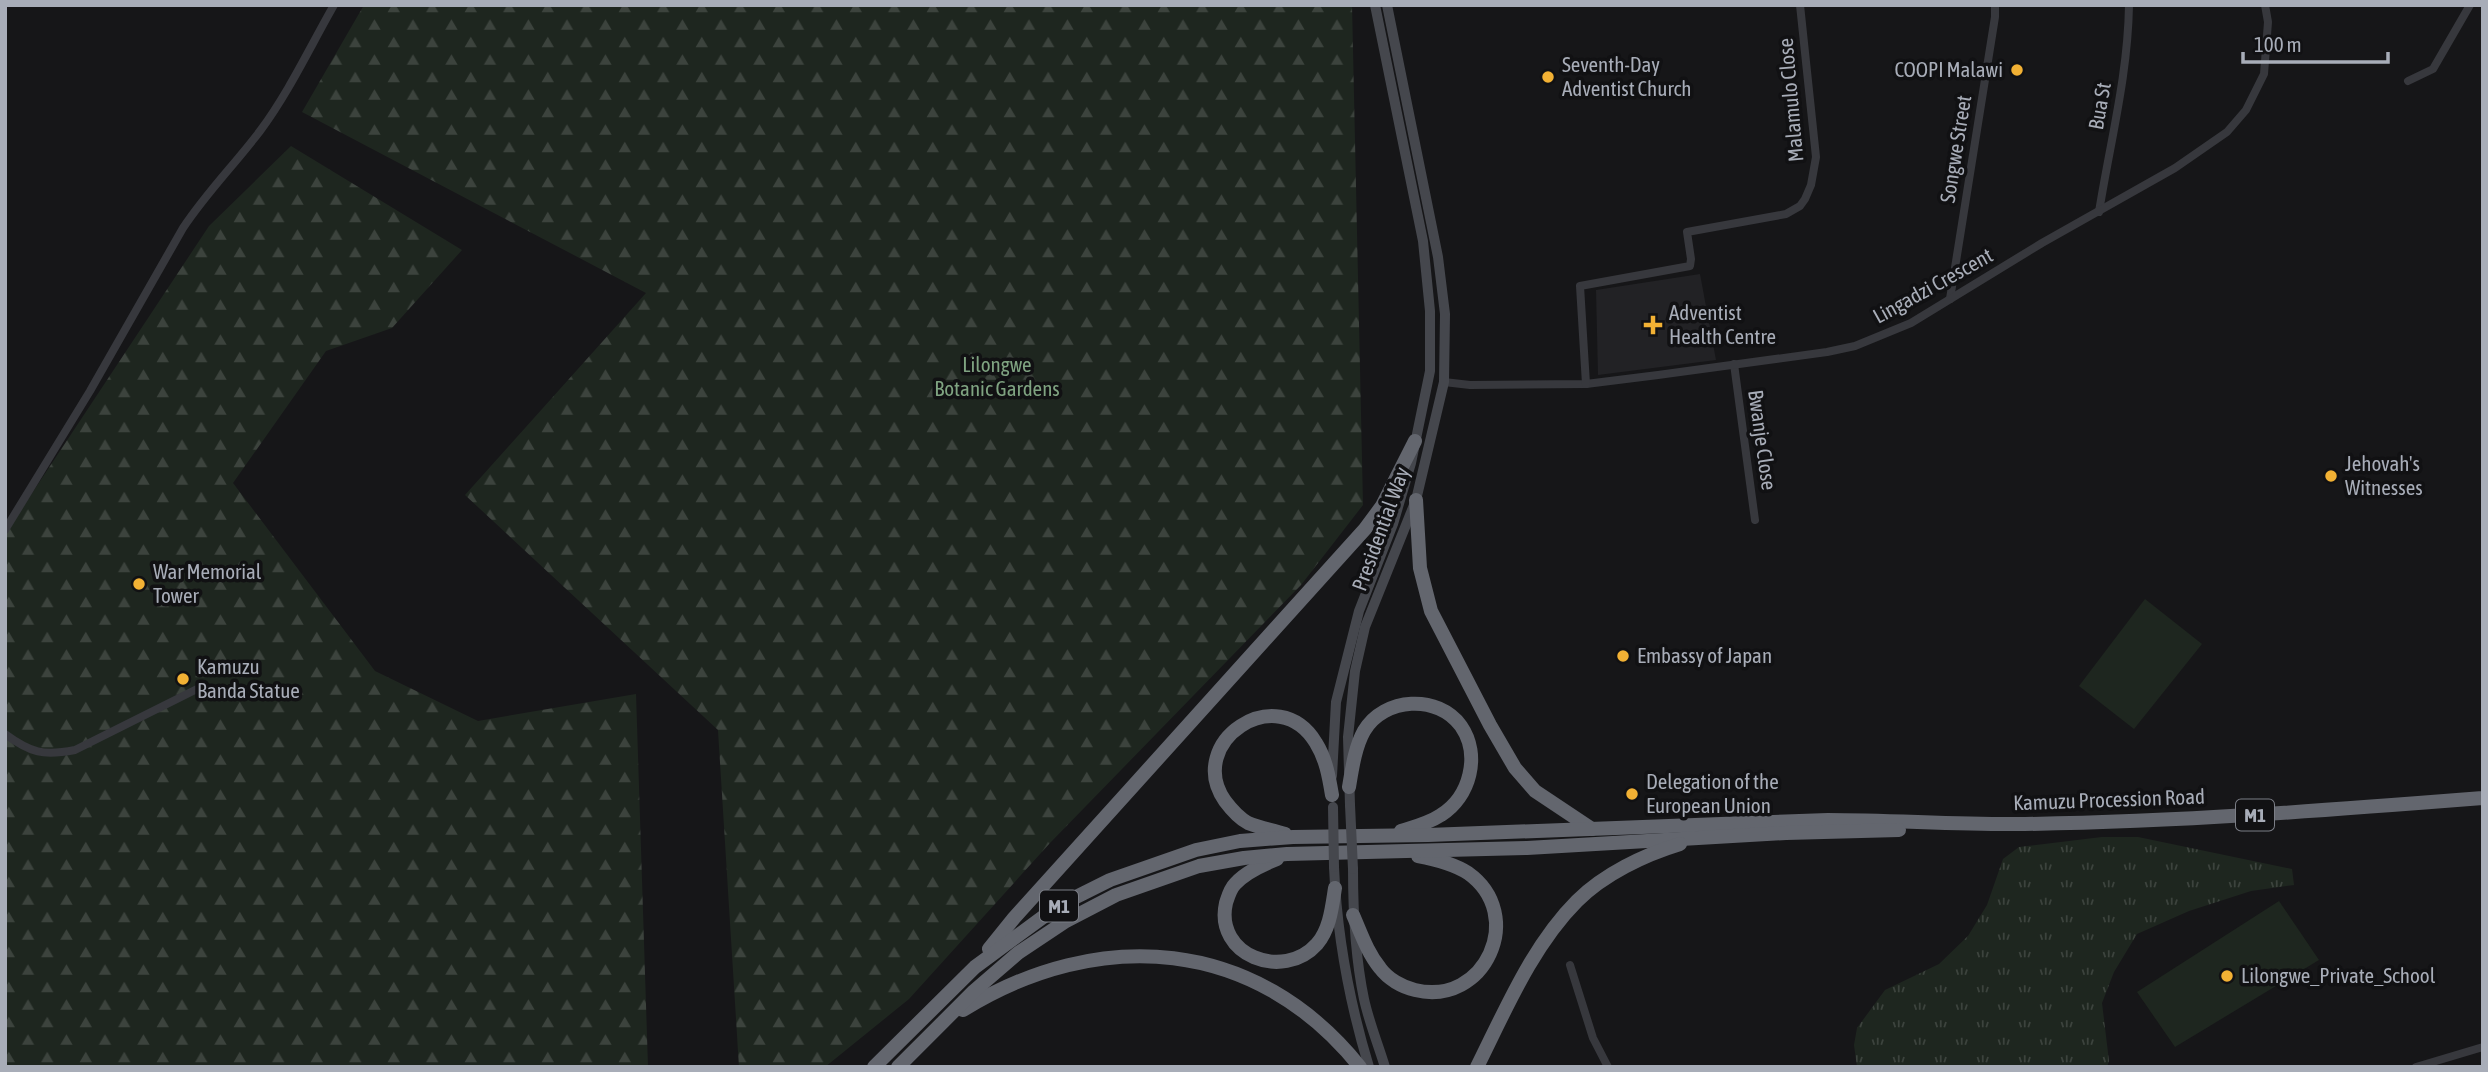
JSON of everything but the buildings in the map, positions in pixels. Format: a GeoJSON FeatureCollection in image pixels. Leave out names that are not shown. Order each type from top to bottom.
{"type":"FeatureCollection","features":[{"type":"Feature","properties":{"kind":"highway"},"geometry":{"type":"LineString","coordinates":[[975,967],[1022,909],[1357,538],[1382,506],[1415,442]]}},
{"type":"Feature","properties":{"kind":"highway"},"geometry":{"type":"LineString","coordinates":[[1416,500],[1420,568],[1432,611],[1490,725],[1515,768],[1535,791],[1592,829]]}},
{"type":"Feature","properties":{"kind":"highway"},"geometry":{"type":"LineString","coordinates":[[1349,788],[1364,731],[1386,710],[1415,703],[1430,705],[1461,726],[1471,755],[1467,784],[1462,795],[1440,815],[1390,835]]}},
{"type":"Feature","properties":{"kind":"highway"},"geometry":{"type":"LineString","coordinates":[[1293,836],[1247,822],[1232,810],[1222,796],[1216,782],[1220,747],[1241,724],[1258,717],[1273,716],[1292,720],[1305,730],[1316,742],[1326,764],[1333,801]]}},
{"type":"Feature","properties":{"kind":"highway","name":"Kamuzu Procession Road"},"geometry":{"type":"LineString","coordinates":[[1390,835],[1828,820],[1882,820],[1952,825],[2027,824],[2263,815],[2483,797]]}},
{"type":"Feature","properties":{"kind":"highway","name":"Kamuzu Procession Road"},"geometry":{"type":"LineString","coordinates":[[1393,852],[1527,848],[1830,831],[1921,830],[1952,825]]}},
{"type":"Feature","properties":{"kind":"highway","name":"M1"},"geometry":{"type":"LineString","coordinates":[[874,1067],[975,967],[1058,906],[1110,880],[1196,850],[1240,841],[1293,836],[1390,835]]}},
{"type":"Feature","properties":{"kind":"highway"},"geometry":{"type":"LineString","coordinates":[[1477,1067],[1550,932],[1578,900],[1611,875],[1657,851],[1705,837]]}},
{"type":"Feature","properties":{"kind":"highway"},"geometry":{"type":"LineString","coordinates":[[1353,915],[1368,951],[1381,969],[1393,981],[1410,989],[1428,993],[1447,991],[1461,986],[1483,967],[1497,934],[1492,900],[1482,886],[1467,872],[1445,863],[1393,852]]}},
{"type":"Feature","properties":{"kind":"highway","name":"M1"},"geometry":{"type":"LineString","coordinates":[[898,1067],[974,991],[1018,953],[1066,921],[1116,895],[1199,866],[1244,858],[1287,853],[1393,852]]}},
{"type":"Feature","properties":{"kind":"highway"},"geometry":{"type":"LineString","coordinates":[[1287,853],[1250,872],[1234,884],[1229,893],[1225,920],[1228,933],[1250,957],[1279,963],[1292,961],[1316,945],[1329,919],[1335,888]]}},
{"type":"Feature","properties":{"kind":"highway"},"geometry":{"type":"LineString","coordinates":[[945,1021],[992,992],[1048,969],[1090,960],[1135,955],[1185,960],[1234,972],[1272,990],[1311,1015],[1360,1067]]}},
{"type":"Feature","properties":{"kind":"main road","name":"Presidential Way"},"geometry":{"type":"LineString","coordinates":[[1369,1067],[1351,1004],[1343,963],[1335,888],[1333,801],[1336,702],[1359,611],[1393,524],[1415,442],[1430,371],[1430,312],[1423,241],[1375,5]]}},
{"type":"Feature","properties":{"kind":"main road","name":"Presidential Way"},"geometry":{"type":"LineString","coordinates":[[1385,1067],[1365,1000],[1357,957],[1353,915],[1348,737],[1355,671],[1365,627],[1416,500],[1444,382],[1445,314],[1438,257],[1387,5]]}},
{"type":"Feature","properties":{"kind":"street"},"geometry":{"type":"LineString","coordinates":[[5,530],[85,401],[183,228],[200,202],[267,120],[334,5]]}},
{"type":"Feature","properties":{"kind":"street","name":"Malamulo Close"},"geometry":{"type":"LineString","coordinates":[[1586,384],[1580,286],[1690,266],[1687,232],[1786,214],[1805,200],[1811,185],[1816,156],[1800,5]]}},
{"type":"Feature","properties":{"kind":"street","name":"Songwe Street"},"geometry":{"type":"LineString","coordinates":[[1950,299],[1995,5]]}},
{"type":"Feature","properties":{"kind":"street","name":"Bua St"},"geometry":{"type":"LineString","coordinates":[[2099,212],[2122,87],[2130,30],[2129,5]]}},
{"type":"Feature","properties":{"kind":"street","name":"Lingadzi Crescent"},"geometry":{"type":"LineString","coordinates":[[1444,382],[1470,386],[1586,384],[1827,352],[1855,346],[1911,323],[2211,145],[2227,132],[2246,110],[2264,74],[2268,22],[2265,5]]}},
{"type":"Feature","properties":{"kind":"street"},"geometry":{"type":"LineString","coordinates":[[2408,80],[2433,69],[2470,5]]}},
{"type":"Feature","properties":{"kind":"street","name":"Bwanje Close"},"geometry":{"type":"LineString","coordinates":[[1734,364],[1755,520]]}},
{"type":"Feature","properties":{"kind":"street"},"geometry":{"type":"LineString","coordinates":[[5,520],[20,504]]}},
{"type":"Feature","properties":{"kind":"street"},"geometry":{"type":"LineString","coordinates":[[5,734],[32,751],[43,754],[75,750],[197,689]]}},
{"type":"Feature","properties":{"kind":"street"},"geometry":{"type":"LineString","coordinates":[[1570,965],[1593,1038],[1608,1067]]}},
{"type":"Feature","properties":{"kind":"street"},"geometry":{"type":"LineString","coordinates":[[2416,1067],[2483,1047]]}},
{"type":"Feature","properties":{"kind":"shaded area","name":"Adventist Health Centre"},"geometry":{"type":"Polygon","coordinates":[[[1700,274],[1716,360],[1598,375],[1596,290],[1700,274]]]}},
{"type":"Feature","properties":{"kind":"green space","name":"Lilongwe Botanic Gardens"},"geometry":{"type":"Polygon","coordinates":[[[364,5],[1352,5],[1363,505],[1301,585],[1050,843],[909,999],[825,1067],[739,1067],[718,730],[465,495],[646,293],[302,112],[364,5]]]}},
{"type":"Feature","properties":{"kind":"green space"},"geometry":{"type":"Polygon","coordinates":[[[291,146],[462,250],[392,328],[326,351],[233,483],[375,671],[478,721],[636,694],[648,1067],[5,1067],[5,534],[209,226],[291,146]]]}},
{"type":"Feature","properties":{"kind":"green space"},"geometry":{"type":"Polygon","coordinates":[[[2145,599],[2202,644],[2134,729],[2079,686],[2145,599]]]}},
{"type":"Feature","properties":{"kind":"green space"},"geometry":{"type":"Polygon","coordinates":[[[2102,837],[2138,837],[2292,869],[2294,885],[2251,891],[2189,911],[2137,934],[2114,972],[2102,1003],[2109,1061],[2107,1067],[1857,1067],[1854,1045],[1857,1028],[1885,990],[1939,964],[1968,936],[1987,905],[2003,859],[2019,847],[2102,837]]]}},
{"type":"Feature","properties":{"kind":"green space","name":"Lilongwe_Private_School"},"geometry":{"type":"Polygon","coordinates":[[[2279,901],[2319,960],[2175,1047],[2137,992],[2279,901]]]}},
{"type":"Feature","properties":{"kind":"place","name":"COOPI Malawi"},"geometry":{"type":"Point","coordinates":[2017,70]}},
{"type":"Feature","properties":{"kind":"place","name":"Seventh-Day Adventist Church"},"geometry":{"type":"Point","coordinates":[1548,77]}},
{"type":"Feature","properties":{"kind":"place","name":"Adventist Health Centre"},"geometry":{"type":"Point","coordinates":[1653,325]}},
{"type":"Feature","properties":{"kind":"place","name":"Jehovah's Witnesses"},"geometry":{"type":"Point","coordinates":[2331,476]}},
{"type":"Feature","properties":{"kind":"place","name":"War Memorial Tower"},"geometry":{"type":"Point","coordinates":[139,584]}},
{"type":"Feature","properties":{"kind":"place","name":"Embassy of Japan"},"geometry":{"type":"Point","coordinates":[1623,656]}},
{"type":"Feature","properties":{"kind":"place","name":"Kamuzu Banda Statue"},"geometry":{"type":"Point","coordinates":[183,679]}},
{"type":"Feature","properties":{"kind":"place","name":"Delegation of the European Union"},"geometry":{"type":"Point","coordinates":[1632,794]}},
{"type":"Feature","properties":{"kind":"place","name":"Lilongwe_Private_School"},"geometry":{"type":"Point","coordinates":[2227,976]}}]}
